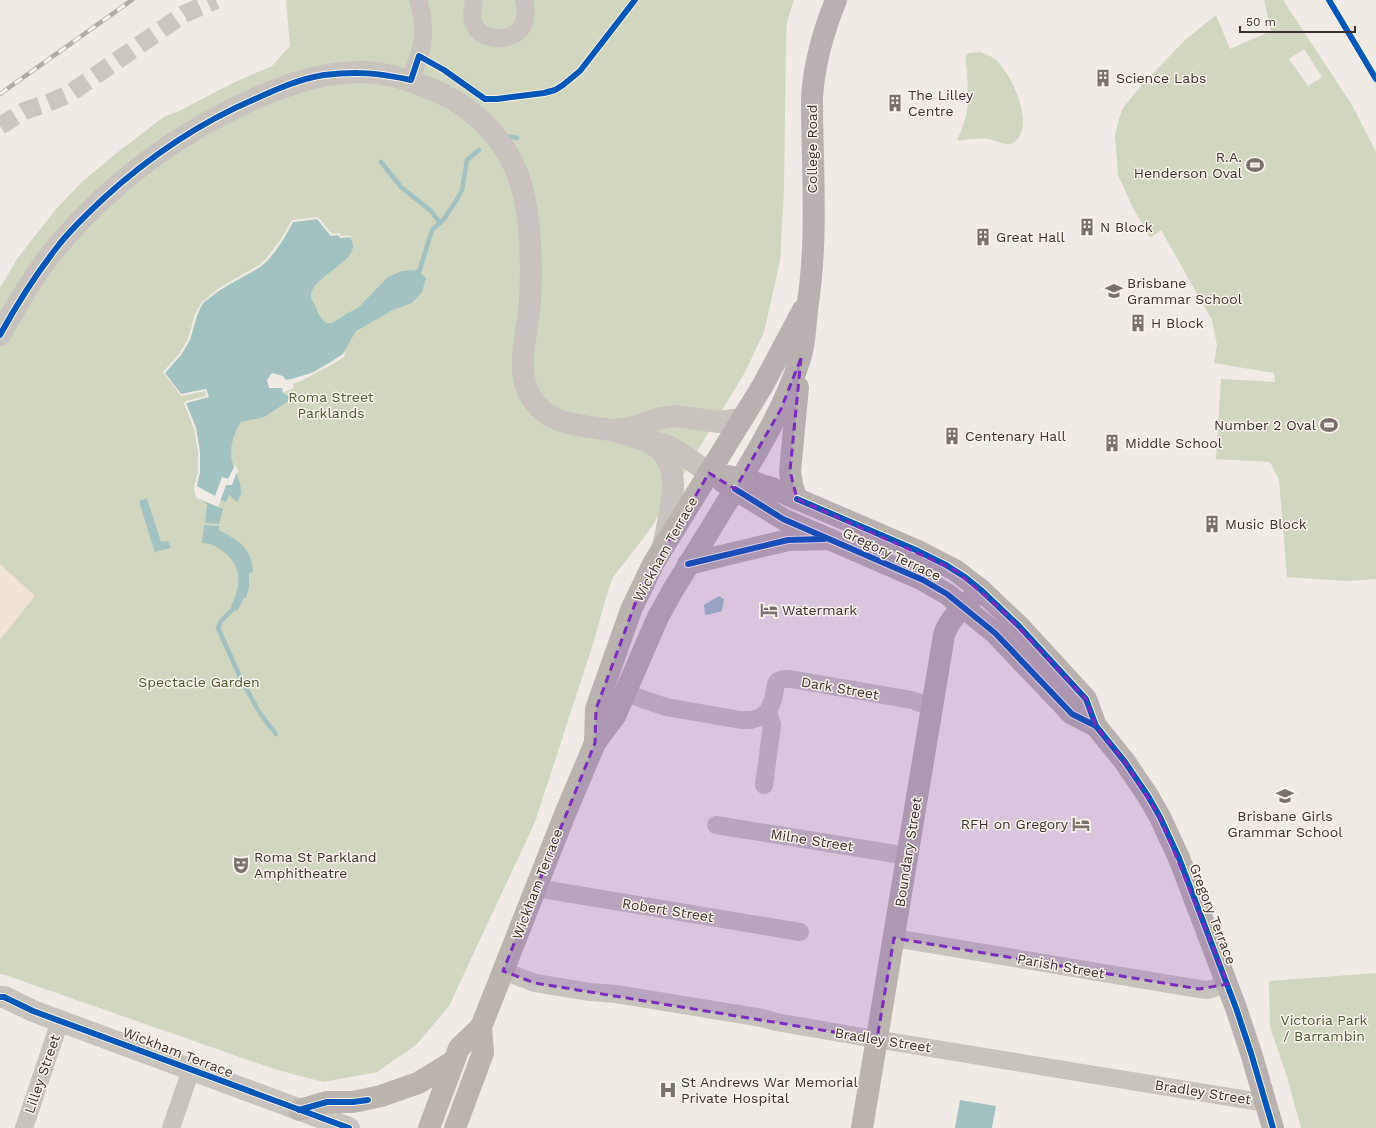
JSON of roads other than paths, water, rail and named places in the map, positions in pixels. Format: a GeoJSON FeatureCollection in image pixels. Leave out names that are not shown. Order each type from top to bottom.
{"type":"FeatureCollection","features":[{"type":"Feature","properties":{"kind":"main road","name":"College Road"},"geometry":{"type":"LineString","coordinates":[[738,484],[762,445],[781,409],[801,358],[813,250],[813,78],[822,39],[836,0]]}},
{"type":"Feature","properties":{"kind":"main road","name":"College Road"},"geometry":{"type":"LineString","coordinates":[[709,473],[763,385],[808,302]]}},
{"type":"Feature","properties":{"kind":"main road"},"geometry":{"type":"LineString","coordinates":[[797,499],[792,485],[790,471],[801,358]]}},
{"type":"Feature","properties":{"kind":"main road","name":"Gregory Terrace"},"geometry":{"type":"LineString","coordinates":[[709,473],[738,484],[767,486],[916,550],[955,570],[981,590],[1024,632],[1086,699],[1096,726],[1126,762],[1160,817],[1179,858],[1228,984],[1251,1053],[1273,1128]]}},
{"type":"Feature","properties":{"kind":"main road","name":"Wickham Terrace"},"geometry":{"type":"LineString","coordinates":[[595,743],[596,710],[598,702],[631,610],[663,547],[709,473]]}},
{"type":"Feature","properties":{"kind":"main road","name":"Gregory Terrace"},"geometry":{"type":"LineString","coordinates":[[738,484],[783,519],[923,580],[947,594],[995,633],[1072,714],[1096,726]]}},
{"type":"Feature","properties":{"kind":"main road","name":"Wickham Terrace"},"geometry":{"type":"LineString","coordinates":[[428,1128],[459,1048],[481,1026],[595,743],[615,716],[658,617],[688,564],[738,484]]}},
{"type":"Feature","properties":{"kind":"main road"},"geometry":{"type":"LineString","coordinates":[[688,564],[788,540],[830,539]]}},
{"type":"Feature","properties":{"kind":"main road","name":"Boundary Street"},"geometry":{"type":"LineString","coordinates":[[862,1128],[944,635],[947,626],[981,590]]}},
{"type":"Feature","properties":{"kind":"main road","name":"Wickham Terrace"},"geometry":{"type":"LineString","coordinates":[[455,1128],[483,1053],[481,1026]]}},
{"type":"Feature","properties":{"kind":"main road"},"geometry":{"type":"LineString","coordinates":[[298,1110],[327,1102],[353,1102],[381,1096],[418,1083],[454,1061]]}},
{"type":"Feature","properties":{"kind":"street"},"geometry":{"type":"LineString","coordinates":[[410,80],[419,56],[422,38],[423,26],[421,8],[418,0]]}},
{"type":"Feature","properties":{"kind":"street"},"geometry":{"type":"LineString","coordinates":[[474,0],[472,17],[474,24],[489,37],[504,38],[515,35],[521,29],[524,23],[526,9],[524,0]]}},
{"type":"Feature","properties":{"kind":"street"},"geometry":{"type":"LineString","coordinates":[[0,335],[19,302],[58,245],[87,213],[145,163],[194,130],[236,107],[296,82],[322,76],[348,73],[366,72],[382,74],[410,80],[452,98],[483,121],[495,134],[516,169],[526,206],[531,262],[529,305],[522,375],[534,402],[545,413],[569,424],[612,430],[668,446],[709,473]]}},
{"type":"Feature","properties":{"kind":"street"},"geometry":{"type":"LineString","coordinates":[[612,430],[638,426],[661,418],[674,416],[714,422],[726,422],[742,419]]}},
{"type":"Feature","properties":{"kind":"street"},"geometry":{"type":"LineString","coordinates":[[646,440],[663,452],[672,470],[672,499],[663,547]]}},
{"type":"Feature","properties":{"kind":"street","name":"Dark Street"},"geometry":{"type":"LineString","coordinates":[[764,785],[772,725],[768,711],[773,700],[776,684],[782,679],[790,679],[912,700],[932,706]]}},
{"type":"Feature","properties":{"kind":"street"},"geometry":{"type":"LineString","coordinates":[[625,693],[666,707],[741,720],[756,719],[768,711]]}},
{"type":"Feature","properties":{"kind":"street","name":"Milne Street"},"geometry":{"type":"LineString","coordinates":[[716,825],[908,856]]}},
{"type":"Feature","properties":{"kind":"street","name":"Robert Street"},"geometry":{"type":"LineString","coordinates":[[536,888],[800,932]]}},
{"type":"Feature","properties":{"kind":"street","name":"Parish Street"},"geometry":{"type":"LineString","coordinates":[[894,938],[1199,989],[1208,990],[1228,984]]}},
{"type":"Feature","properties":{"kind":"street","name":"Bradley Street"},"geometry":{"type":"LineString","coordinates":[[503,971],[535,983],[590,992],[616,994],[877,1039],[1266,1102]]}},
{"type":"Feature","properties":{"kind":"street","name":"Wickham Terrace"},"geometry":{"type":"LineString","coordinates":[[0,997],[4,997],[33,1011],[349,1128]]}},
{"type":"Feature","properties":{"kind":"street","name":"Wickham Terrace"},"geometry":{"type":"LineString","coordinates":[[0,1014],[33,1011]]}},
{"type":"Feature","properties":{"kind":"street","name":"Lilley Street"},"geometry":{"type":"LineString","coordinates":[[24,1128],[60,1021]]}},
{"type":"Feature","properties":{"kind":"street"},"geometry":{"type":"LineString","coordinates":[[171,1128],[191,1070]]}},
{"type":"Feature","properties":{"kind":"water"},"geometry":{"type":"Polygon","coordinates":[[[317,219],[331,236],[339,235],[340,238],[349,237],[353,245],[351,253],[345,260],[319,281],[313,289],[311,299],[319,315],[326,323],[332,323],[358,308],[388,277],[402,271],[417,270],[426,278],[422,292],[412,303],[393,310],[356,331],[342,355],[293,384],[294,388],[283,393],[292,399],[264,417],[241,422],[234,435],[231,456],[240,485],[241,494],[237,502],[229,495],[226,502],[220,500],[218,507],[223,509],[219,524],[205,523],[207,504],[200,499],[196,486],[200,472],[200,452],[196,428],[186,403],[209,397],[206,389],[181,394],[165,373],[187,345],[200,307],[208,297],[265,263],[279,247],[293,222],[317,219]]]}},
{"type":"Feature","properties":{"kind":"water"},"geometry":{"type":"Polygon","coordinates":[[[147,498],[161,542],[168,541],[171,548],[155,553],[139,501],[147,498]]]}},
{"type":"Feature","properties":{"kind":"water"},"geometry":{"type":"Polygon","coordinates":[[[204,525],[219,526],[219,530],[238,541],[243,546],[250,557],[253,572],[249,573],[249,588],[246,598],[244,598],[237,611],[231,606],[237,592],[238,585],[235,564],[218,548],[213,545],[202,543],[204,525]]]}},
{"type":"Feature","properties":{"kind":"water"},"geometry":{"type":"Polygon","coordinates":[[[719,596],[724,599],[722,611],[707,615],[705,614],[704,605],[719,596]]]}},
{"type":"Feature","properties":{"kind":"water"},"geometry":{"type":"Polygon","coordinates":[[[960,1100],[996,1106],[992,1128],[955,1128],[960,1100]]]}},
{"type":"Feature","properties":{"kind":"waterway"},"geometry":{"type":"LineString","coordinates":[[507,136],[517,138]]}},
{"type":"Feature","properties":{"kind":"waterway"},"geometry":{"type":"LineString","coordinates":[[419,272],[432,230],[444,219],[456,201],[462,190],[467,160],[479,150]]}},
{"type":"Feature","properties":{"kind":"waterway"},"geometry":{"type":"LineString","coordinates":[[381,162],[401,187],[431,211],[440,223]]}},
{"type":"Feature","properties":{"kind":"waterway"},"geometry":{"type":"LineString","coordinates":[[237,605],[221,621],[218,628],[241,679],[258,710]]}},
{"type":"Feature","properties":{"kind":"waterway"},"geometry":{"type":"LineString","coordinates":[[260,713],[271,728]]}},
{"type":"Feature","properties":{"kind":"waterway"},"geometry":{"type":"LineString","coordinates":[[273,730],[276,734]]}},
{"type":"Feature","properties":{"kind":"tunnel"},"geometry":{"type":"LineString","coordinates":[[0,126],[24,111],[69,94],[184,14],[216,0]]}},
{"type":"Feature","properties":{"kind":"railway"},"geometry":{"type":"LineString","coordinates":[[0,94],[132,0]]}},
{"type":"Feature","properties":{"kind":"place","name":"Science Labs"},"geometry":{"type":"Point","coordinates":[1103,78]}},
{"type":"Feature","properties":{"kind":"place","name":"The Lilley Centre"},"geometry":{"type":"Point","coordinates":[895,103]}},
{"type":"Feature","properties":{"kind":"place","name":"R.A. Henderson Oval"},"geometry":{"type":"Point","coordinates":[1255,165]}},
{"type":"Feature","properties":{"kind":"place","name":"N Block"},"geometry":{"type":"Point","coordinates":[1087,227]}},
{"type":"Feature","properties":{"kind":"place","name":"Great Hall"},"geometry":{"type":"Point","coordinates":[983,237]}},
{"type":"Feature","properties":{"kind":"place","name":"Brisbane Grammar School"},"geometry":{"type":"Point","coordinates":[1114,291]}},
{"type":"Feature","properties":{"kind":"place","name":"H Block"},"geometry":{"type":"Point","coordinates":[1138,323]}},
{"type":"Feature","properties":{"kind":"place","name":"Number 2 Oval"},"geometry":{"type":"Point","coordinates":[1329,425]}},
{"type":"Feature","properties":{"kind":"place","name":"Centenary Hall"},"geometry":{"type":"Point","coordinates":[952,436]}},
{"type":"Feature","properties":{"kind":"place","name":"Middle School"},"geometry":{"type":"Point","coordinates":[1112,443]}},
{"type":"Feature","properties":{"kind":"place","name":"Music Block"},"geometry":{"type":"Point","coordinates":[1212,524]}},
{"type":"Feature","properties":{"kind":"place","name":"Watermark"},"geometry":{"type":"Point","coordinates":[769,610]}},
{"type":"Feature","properties":{"kind":"place","name":"Brisbane Girls Grammar School"},"geometry":{"type":"Point","coordinates":[1285,796]}},
{"type":"Feature","properties":{"kind":"place","name":"RFH on Gregory"},"geometry":{"type":"Point","coordinates":[1081,824]}},
{"type":"Feature","properties":{"kind":"place","name":"Roma St Parkland Amphitheatre"},"geometry":{"type":"Point","coordinates":[241,865]}},
{"type":"Feature","properties":{"kind":"place","name":"St Andrews War Memorial Private Hospital"},"geometry":{"type":"Point","coordinates":[668,1090]}},
{"type":"Feature","properties":{"kind":"park label","name":"Roma Street Parklands"},"geometry":{"type":"Point","coordinates":[331,406]}},
{"type":"Feature","properties":{"kind":"park label","name":"Spectacle Garden"},"geometry":{"type":"Point","coordinates":[199,682]}},
{"type":"Feature","properties":{"kind":"park label","name":"Victoria Park / Barrambin"},"geometry":{"type":"Point","coordinates":[1324,1028]}}]}
